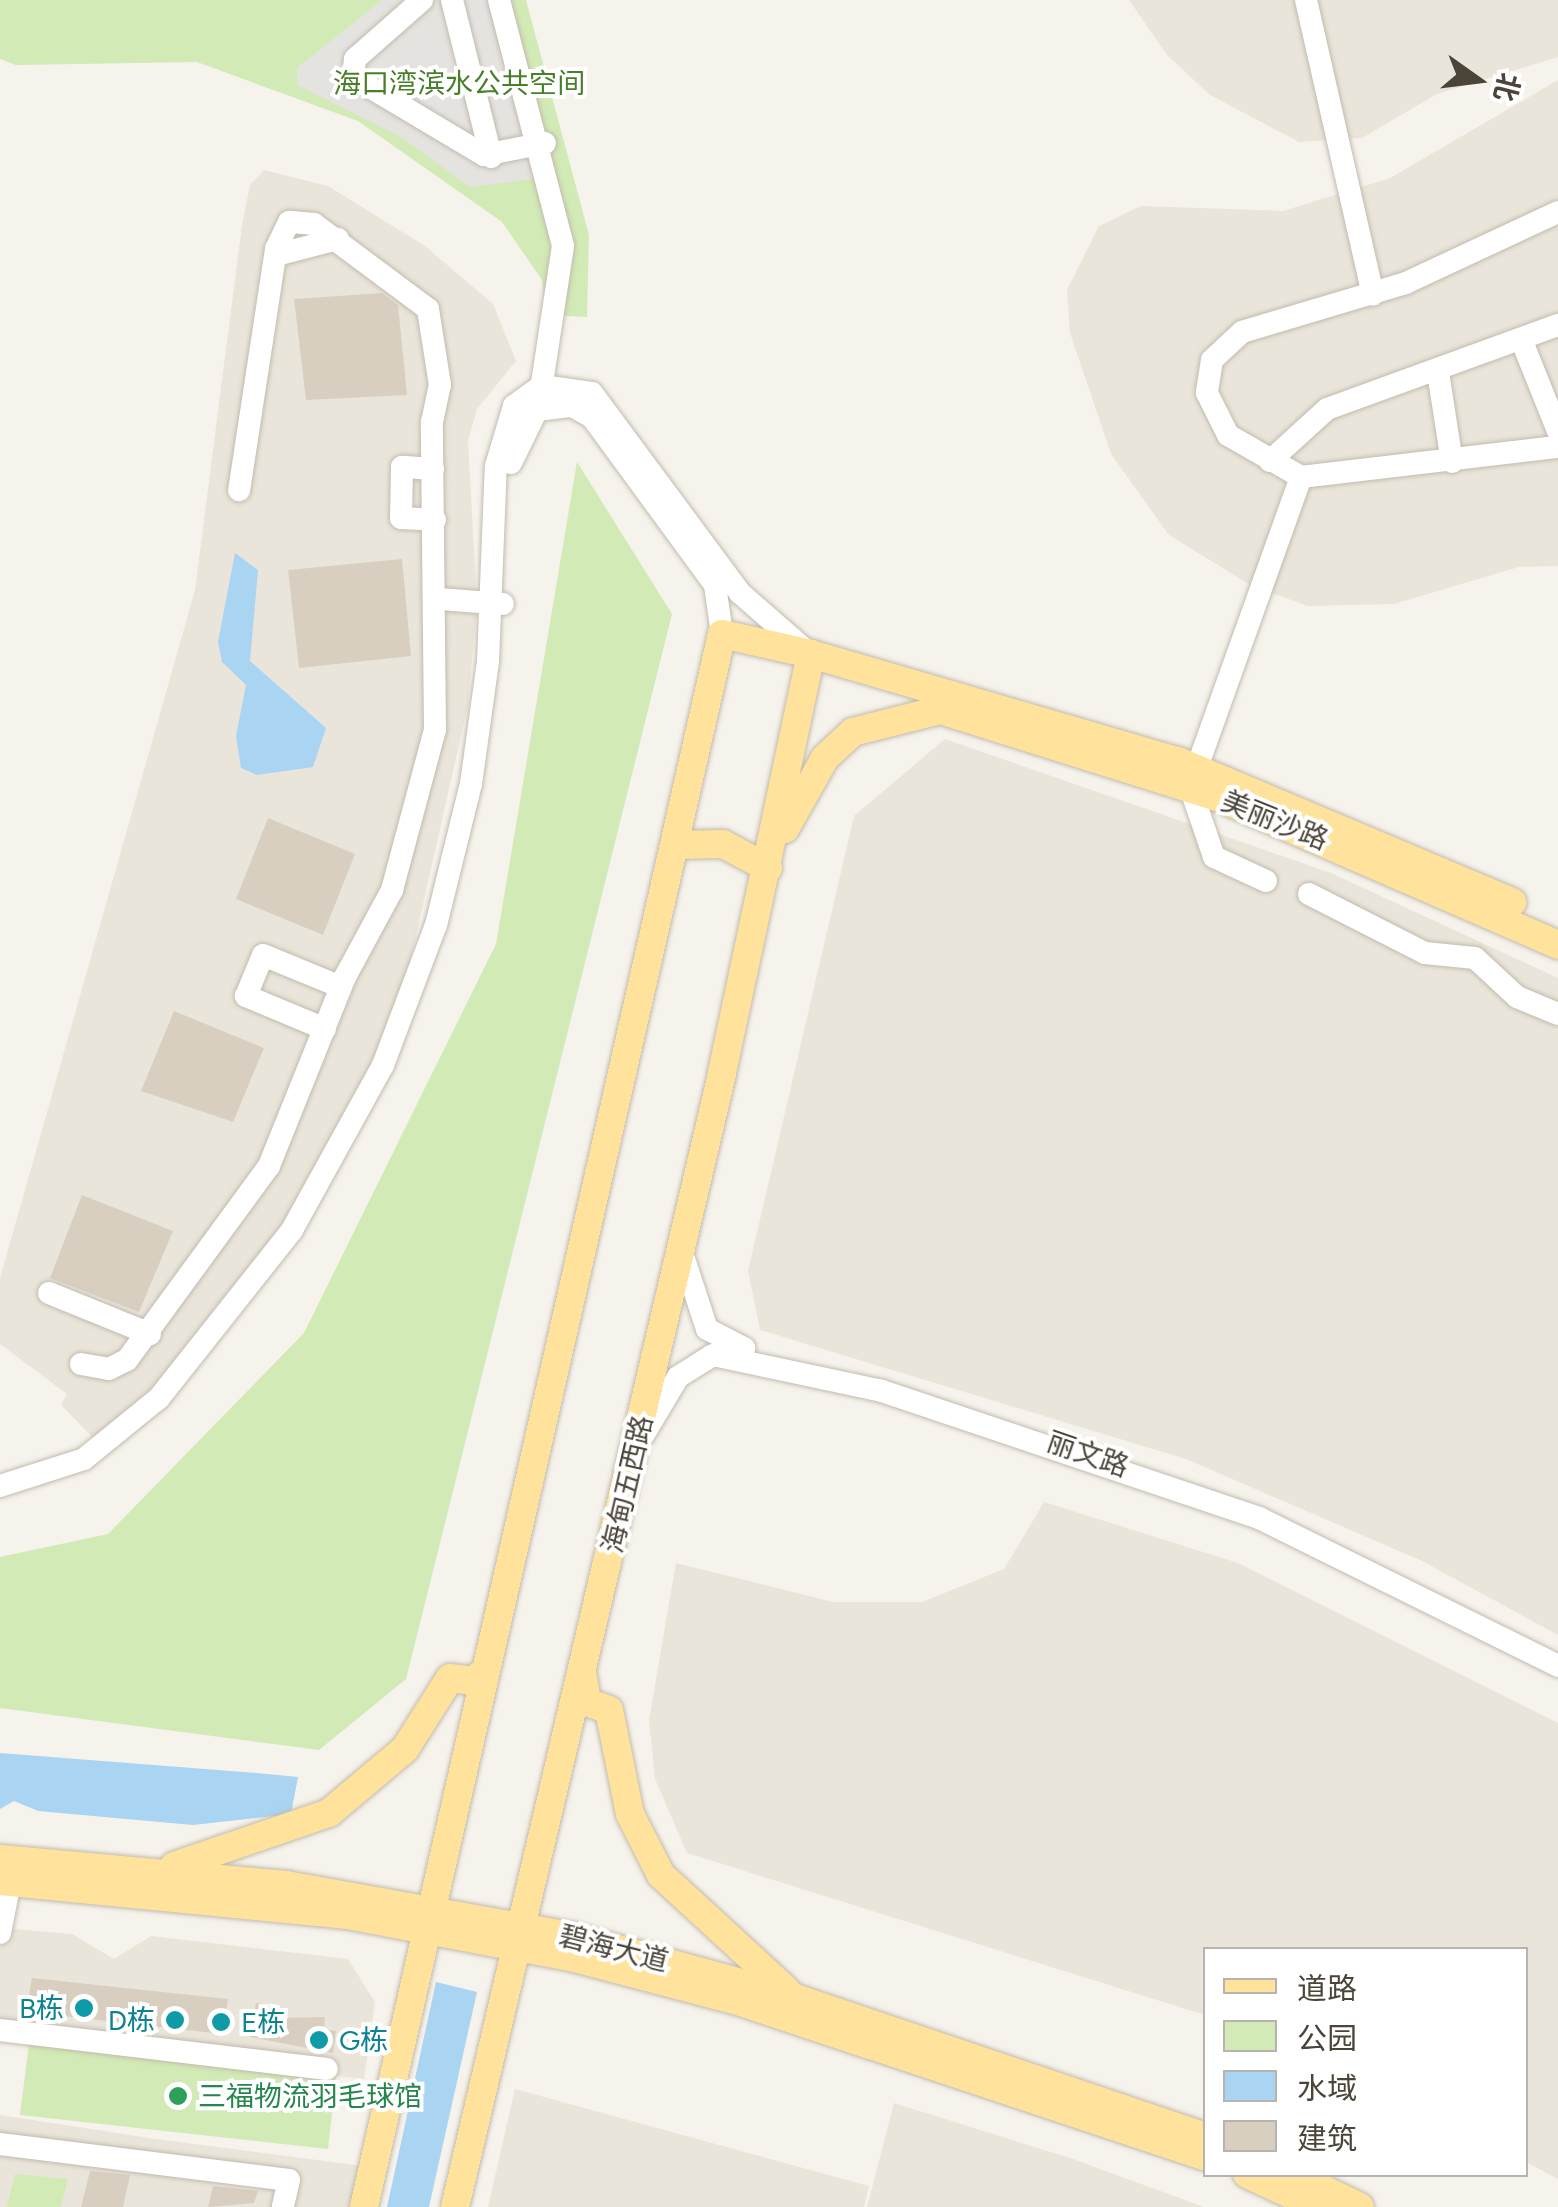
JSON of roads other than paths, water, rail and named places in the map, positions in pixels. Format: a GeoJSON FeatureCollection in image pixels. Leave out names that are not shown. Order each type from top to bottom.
{"type":"FeatureCollection","features":[{"type":"Feature","properties":{"kind":"main road"},"geometry":{"type":"LineString","coordinates":[[364,2207],[722,634],[812,654],[985,709]]}},
{"type":"Feature","properties":{"kind":"main road","name":"海甸五西路"},"geometry":{"type":"LineString","coordinates":[[455,2207],[583,1677],[812,654]]}},
{"type":"Feature","properties":{"kind":"main road"},"geometry":{"type":"LineString","coordinates":[[678,832],[723,844],[768,864],[825,758],[853,732],[924,710],[985,709]]}},
{"type":"Feature","properties":{"kind":"main road","name":"美丽沙路"},"geometry":{"type":"LineString","coordinates":[[985,709],[1193,777],[1558,924]]}},
{"type":"Feature","properties":{"kind":"main road","name":"美丽沙路"},"geometry":{"type":"LineString","coordinates":[[1193,777],[1558,945]]}},
{"type":"Feature","properties":{"kind":"main road"},"geometry":{"type":"LineString","coordinates":[[160,1872],[330,1813],[405,1748],[450,1678],[473,1681],[485,1671]]}},
{"type":"Feature","properties":{"kind":"main road"},"geometry":{"type":"LineString","coordinates":[[583,1677],[586,1702],[609,1710],[630,1814],[661,1875],[794,1998]]}},
{"type":"Feature","properties":{"kind":"main road","name":"碧海大道"},"geometry":{"type":"LineString","coordinates":[[4,1874],[160,1872],[522,1938],[794,1998],[1203,2136]]}},
{"type":"Feature","properties":{"kind":"main road","name":"碧海大道"},"geometry":{"type":"LineString","coordinates":[[4,1874],[429,1918]]}},
{"type":"Feature","properties":{"kind":"main road","name":"碧海大道"},"geometry":{"type":"LineString","coordinates":[[522,1938],[741,2002],[1203,2156]]}},
{"type":"Feature","properties":{"kind":"main road"},"geometry":{"type":"LineString","coordinates":[[1253,2177],[1318,2207]]}},
{"type":"Feature","properties":{"kind":"main road"},"geometry":{"type":"LineString","coordinates":[[1300,2177],[1360,2207]]}},
{"type":"Feature","properties":{"kind":"street"},"geometry":{"type":"LineString","coordinates":[[422,0],[355,60],[353,78],[491,157],[540,144]]}},
{"type":"Feature","properties":{"kind":"street"},"geometry":{"type":"LineString","coordinates":[[452,0],[491,157]]}},
{"type":"Feature","properties":{"kind":"street"},"geometry":{"type":"LineString","coordinates":[[499,0],[573,268],[548,396]]}},
{"type":"Feature","properties":{"kind":"street"},"geometry":{"type":"LineString","coordinates":[[508,0],[540,144]]}},
{"type":"Feature","properties":{"kind":"street"},"geometry":{"type":"LineString","coordinates":[[1306,0],[1373,294]]}},
{"type":"Feature","properties":{"kind":"street"},"geometry":{"type":"LineString","coordinates":[[1558,212],[1373,294],[1248,329],[1216,355],[1207,380],[1215,419],[1270,461],[1301,478],[1558,447]]}},
{"type":"Feature","properties":{"kind":"street"},"geometry":{"type":"LineString","coordinates":[[82,1364],[118,1367],[150,1334],[269,1166],[341,988],[408,848],[435,730],[440,598],[433,469],[440,386],[428,309],[338,239],[289,222],[276,255],[239,490]]}},
{"type":"Feature","properties":{"kind":"street"},"geometry":{"type":"LineString","coordinates":[[1270,461],[1328,408],[1438,372],[1558,324]]}},
{"type":"Feature","properties":{"kind":"street"},"geometry":{"type":"LineString","coordinates":[[1521,339],[1558,430]]}},
{"type":"Feature","properties":{"kind":"street"},"geometry":{"type":"LineString","coordinates":[[1438,372],[1452,462]]}},
{"type":"Feature","properties":{"kind":"street"},"geometry":{"type":"LineString","coordinates":[[548,396],[583,410],[610,438],[715,585],[722,634]]}},
{"type":"Feature","properties":{"kind":"street"},"geometry":{"type":"LineString","coordinates":[[0,1497],[63,1482],[138,1432],[260,1294],[337,1174],[402,1045],[450,911],[480,787],[498,604],[499,444],[514,406],[548,396],[602,402],[740,593],[812,654]]}},
{"type":"Feature","properties":{"kind":"street"},"geometry":{"type":"LineString","coordinates":[[433,469],[402,467],[402,518],[435,520]]}},
{"type":"Feature","properties":{"kind":"street"},"geometry":{"type":"LineString","coordinates":[[1266,881],[1214,856],[1193,777],[1301,478]]}},
{"type":"Feature","properties":{"kind":"street"},"geometry":{"type":"LineString","coordinates":[[440,598],[498,604]]}},
{"type":"Feature","properties":{"kind":"street"},"geometry":{"type":"LineString","coordinates":[[0,1486],[84,1459],[159,1398],[245,1296],[344,1142],[445,893],[474,768],[498,604]]}},
{"type":"Feature","properties":{"kind":"street"},"geometry":{"type":"LineString","coordinates":[[1309,894],[1425,953],[1474,958],[1517,997],[1558,1014]]}},
{"type":"Feature","properties":{"kind":"street"},"geometry":{"type":"LineString","coordinates":[[325,1029],[246,996],[263,955],[341,988]]}},
{"type":"Feature","properties":{"kind":"street","name":"丽文路"},"geometry":{"type":"LineString","coordinates":[[682,1246],[694,1304],[724,1342],[1140,1464],[1378,1563],[1558,1656]]}},
{"type":"Feature","properties":{"kind":"street"},"geometry":{"type":"LineString","coordinates":[[49,1293],[150,1334]]}},
{"type":"Feature","properties":{"kind":"street","name":"丽文路"},"geometry":{"type":"LineString","coordinates":[[635,1450],[693,1364],[722,1354],[779,1366],[936,1404],[1180,1487],[1558,1666]]}},
{"type":"Feature","properties":{"kind":"street"},"geometry":{"type":"LineString","coordinates":[[0,1933],[4,1874]]}},
{"type":"Feature","properties":{"kind":"street"},"geometry":{"type":"LineString","coordinates":[[0,2030],[327,2068]]}},
{"type":"Feature","properties":{"kind":"street"},"geometry":{"type":"LineString","coordinates":[[0,2144],[290,2180],[283,2207]]}},
{"type":"Feature","properties":{"kind":"water"},"geometry":{"type":"Polygon","coordinates":[[[235,553],[258,570],[250,661],[326,728],[313,767],[257,775],[241,768],[236,736],[246,685],[222,662],[218,642],[235,553]]]}},
{"type":"Feature","properties":{"kind":"water"},"geometry":{"type":"Polygon","coordinates":[[[0,1753],[298,1777],[291,1814],[193,1825],[38,1811],[14,1801],[0,1809],[0,1753]]]}},
{"type":"Feature","properties":{"kind":"water"},"geometry":{"type":"Polygon","coordinates":[[[436,1982],[477,1992],[429,2207],[387,2207],[436,1982]]]}},
{"type":"Feature","properties":{"kind":"place","name":"B栋"},"geometry":{"type":"Point","coordinates":[84,2008]}},
{"type":"Feature","properties":{"kind":"place","name":"D栋"},"geometry":{"type":"Point","coordinates":[175,2020]}},
{"type":"Feature","properties":{"kind":"place","name":"E栋"},"geometry":{"type":"Point","coordinates":[221,2022]}},
{"type":"Feature","properties":{"kind":"place","name":"G栋"},"geometry":{"type":"Point","coordinates":[319,2040]}},
{"type":"Feature","properties":{"kind":"place","name":"三福物流羽毛球馆"},"geometry":{"type":"Point","coordinates":[178,2096]}},
{"type":"Feature","properties":{"kind":"park label","name":"海口湾滨水公共空间"},"geometry":{"type":"Point","coordinates":[459,83]}}]}
